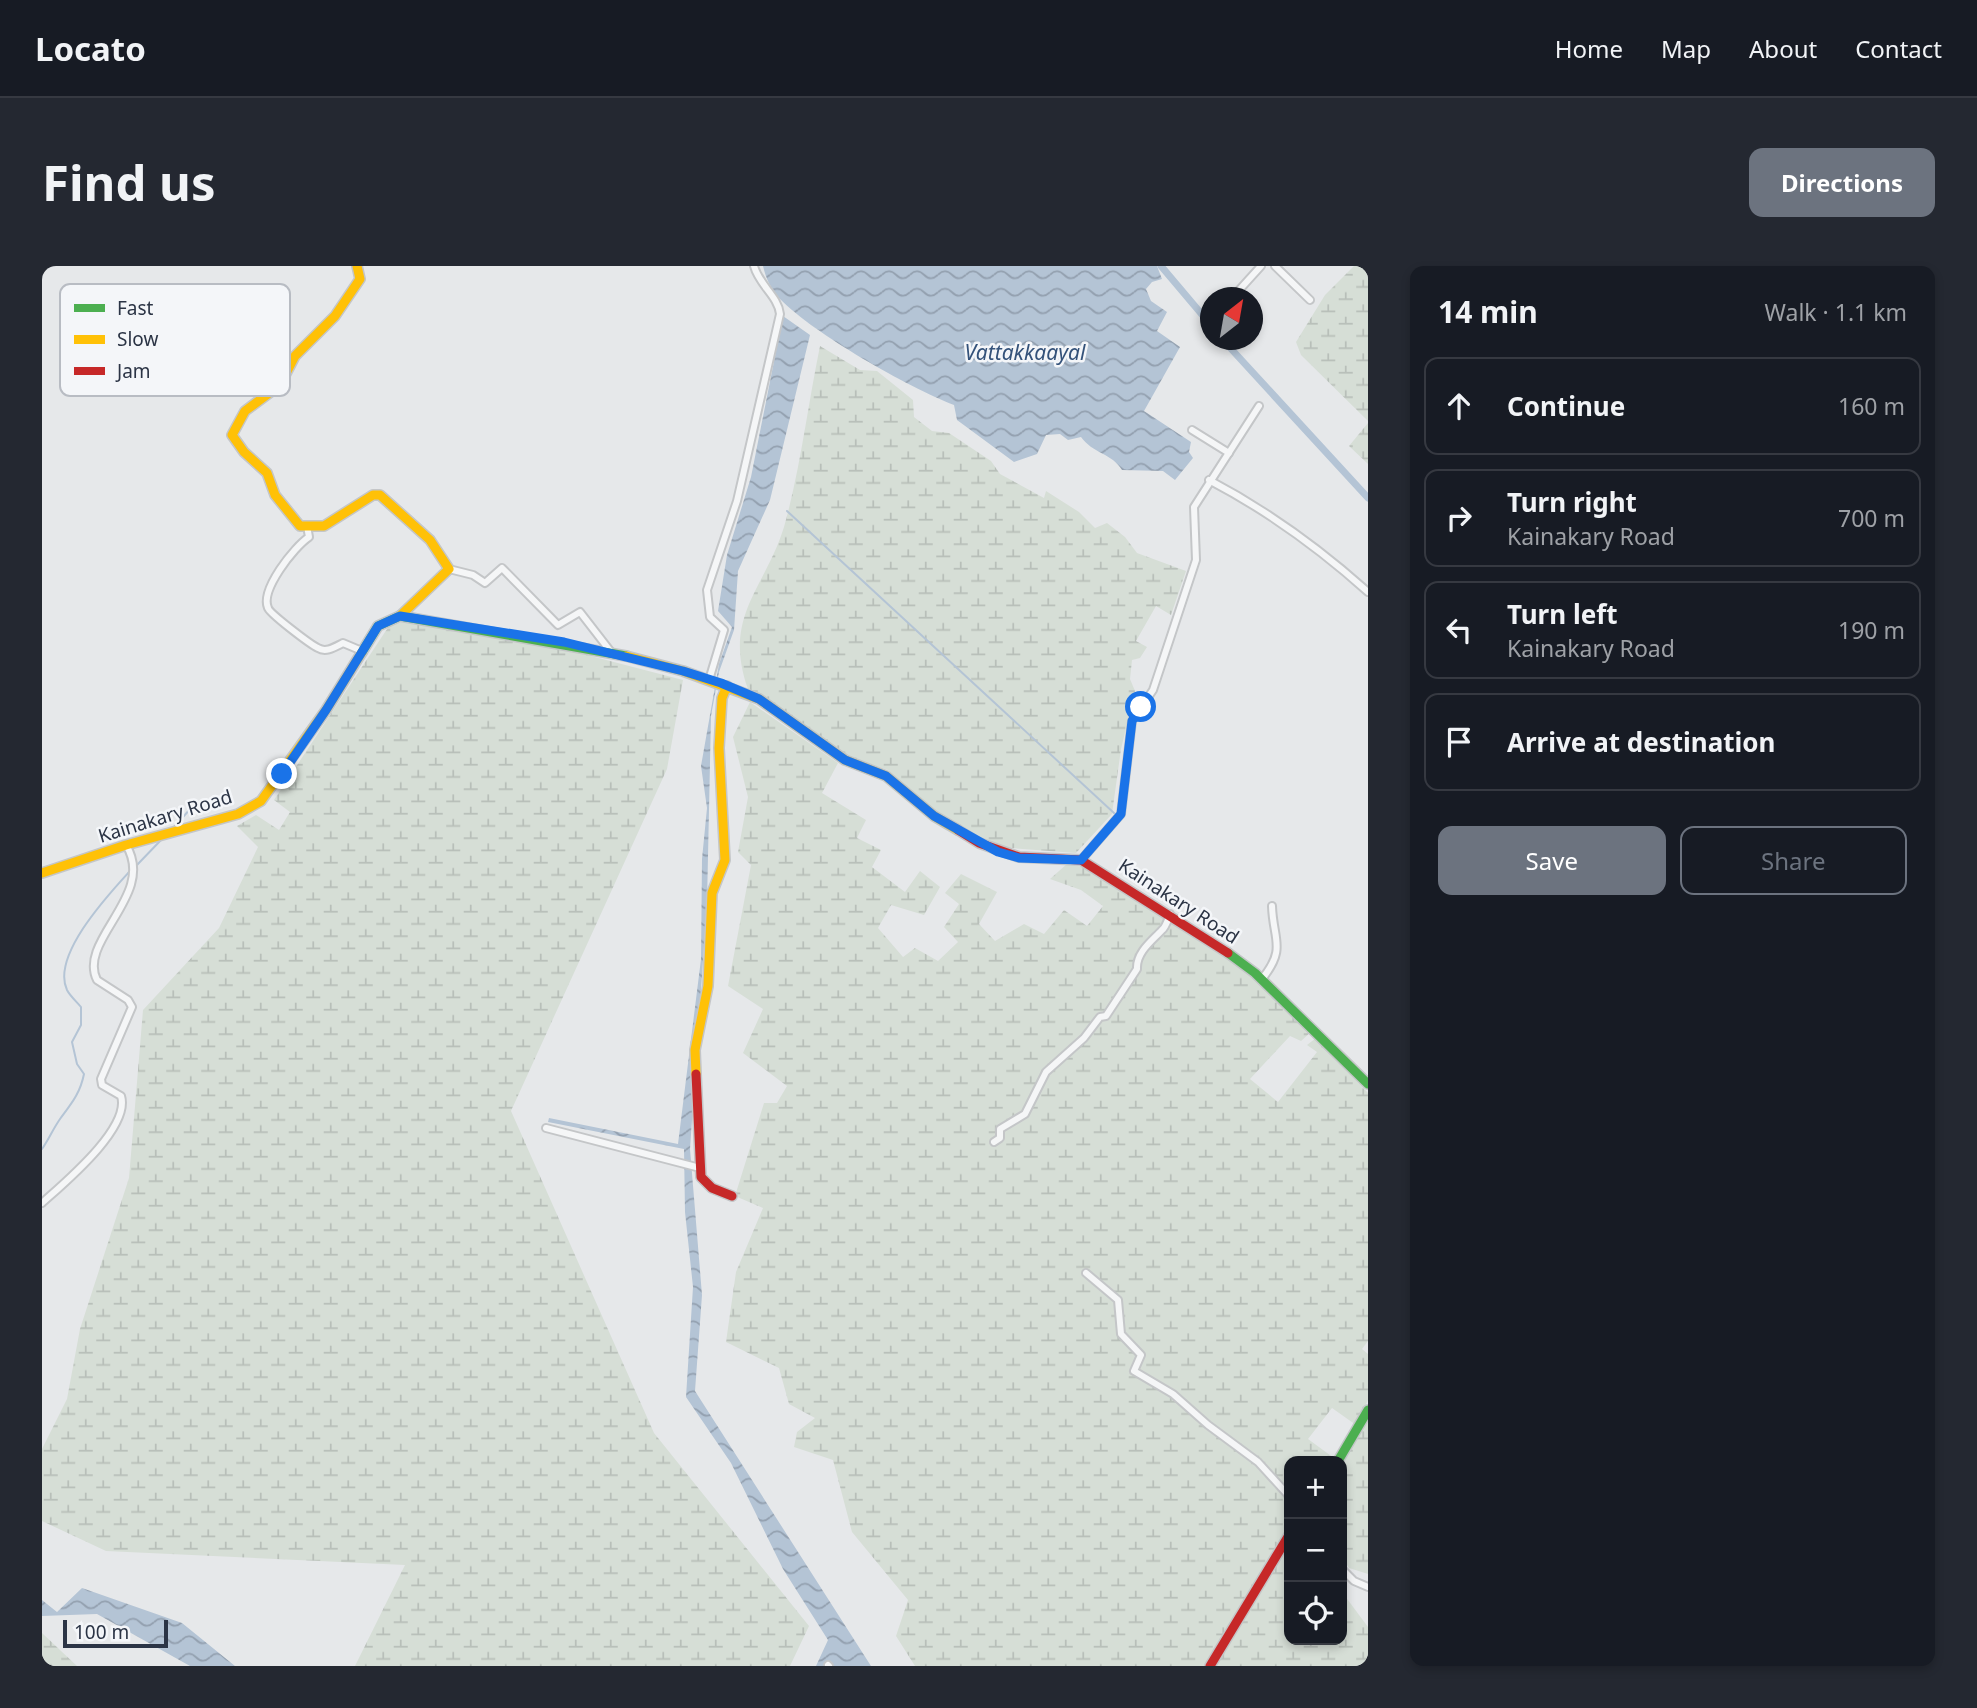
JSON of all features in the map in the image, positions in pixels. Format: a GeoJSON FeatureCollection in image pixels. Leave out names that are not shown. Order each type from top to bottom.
{"type":"FeatureCollection","features":[{"type":"Feature","properties":{"kind":"main road"},"geometry":{"type":"LineString","coordinates":[[290,360],[332,320],[360,279],[357,266]]}},
{"type":"Feature","properties":{"kind":"main road"},"geometry":{"type":"LineString","coordinates":[[260,396],[240,414],[232,435],[244,452],[267,473],[275,495],[300,526],[324,526],[373,495],[380,495],[447,561],[449,569],[400,616]]}},
{"type":"Feature","properties":{"kind":"main road","name":"Kainakary Road"},"geometry":{"type":"LineString","coordinates":[[42,873],[128,844],[238,814],[261,802],[326,710],[378,626],[400,616],[611,652],[710,680],[759,699],[845,760],[886,776],[934,816],[988,848],[1019,858],[1081,860],[1170,914],[1231,954],[1262,979],[1368,1084]]}},
{"type":"Feature","properties":{"kind":"main road"},"geometry":{"type":"LineString","coordinates":[[724,685],[719,748],[724,860],[712,893],[708,986],[695,1050],[700,1168],[706,1183],[732,1196]]}},
{"type":"Feature","properties":{"kind":"main road"},"geometry":{"type":"LineString","coordinates":[[1341,1456],[1368,1410]]}},
{"type":"Feature","properties":{"kind":"main road"},"geometry":{"type":"LineString","coordinates":[[1210,1666],[1284,1543]]}},
{"type":"Feature","properties":{"kind":"street"},"geometry":{"type":"LineString","coordinates":[[710,680],[724,630],[710,617],[707,590],[737,501],[780,314],[779,306],[761,285],[754,266]]}},
{"type":"Feature","properties":{"kind":"street"},"geometry":{"type":"LineString","coordinates":[[1242,287],[1261,266]]}},
{"type":"Feature","properties":{"kind":"street"},"geometry":{"type":"LineString","coordinates":[[1275,266],[1310,300]]}},
{"type":"Feature","properties":{"kind":"street"},"geometry":{"type":"LineString","coordinates":[[1081,860],[1121,814],[1132,721],[1153,690],[1193,570],[1198,541],[1194,507],[1259,406]]}},
{"type":"Feature","properties":{"kind":"street"},"geometry":{"type":"LineString","coordinates":[[1192,430],[1229,453]]}},
{"type":"Feature","properties":{"kind":"street"},"geometry":{"type":"LineString","coordinates":[[1209,480],[1255,504],[1326,555],[1368,593]]}},
{"type":"Feature","properties":{"kind":"street"},"geometry":{"type":"LineString","coordinates":[[307,526],[309,537],[299,543],[267,590],[267,607],[273,617],[286,622],[318,649],[330,650],[342,643],[362,651]]}},
{"type":"Feature","properties":{"kind":"street"},"geometry":{"type":"LineString","coordinates":[[449,569],[473,575],[485,583],[502,568],[558,625],[580,612],[611,652]]}},
{"type":"Feature","properties":{"kind":"street"},"geometry":{"type":"LineString","coordinates":[[42,1203],[95,1154],[110,1131],[122,1103],[122,1097],[102,1085],[101,1079],[131,1007],[128,1000],[97,980],[93,962],[125,903],[133,873],[128,844]]}},
{"type":"Feature","properties":{"kind":"street"},"geometry":{"type":"LineString","coordinates":[[1262,979],[1277,957],[1279,942],[1272,905]]}},
{"type":"Feature","properties":{"kind":"street"},"geometry":{"type":"LineString","coordinates":[[994,1142],[1000,1138],[1000,1129],[1025,1114],[1046,1072],[1084,1038],[1100,1017],[1106,1016],[1136,970],[1137,963],[1153,935],[1161,932],[1170,914]]}},
{"type":"Feature","properties":{"kind":"street"},"geometry":{"type":"LineString","coordinates":[[546,1128],[700,1168]]}},
{"type":"Feature","properties":{"kind":"street"},"geometry":{"type":"LineString","coordinates":[[1086,1273],[1118,1300],[1121,1334],[1141,1357],[1134,1371],[1173,1394],[1208,1425],[1258,1462],[1284,1491]]}},
{"type":"Feature","properties":{"kind":"street"},"geometry":{"type":"LineString","coordinates":[[1347,1574],[1354,1581],[1368,1587]]}},
{"type":"Feature","properties":{"kind":"green space"},"geometry":{"type":"Polygon","coordinates":[[[1354,266],[1368,266],[1368,421],[1301,355],[1296,342],[1325,295],[1354,266]]]}},
{"type":"Feature","properties":{"kind":"green space"},"geometry":{"type":"Polygon","coordinates":[[[820,346],[860,370],[877,371],[913,400],[914,417],[932,431],[949,433],[991,461],[1000,474],[1044,498],[1046,491],[1079,512],[1095,528],[1107,523],[1125,537],[1137,553],[1186,571],[1171,615],[1156,606],[1136,641],[1147,647],[1140,658],[1132,660],[1130,679],[1135,691],[1121,749],[1112,814],[1076,853],[997,847],[928,806],[888,770],[845,756],[748,689],[741,664],[743,622],[776,549],[790,506],[820,346]]]}},
{"type":"Feature","properties":{"kind":"green space"},"geometry":{"type":"Polygon","coordinates":[[[1368,423],[1368,464],[1349,446],[1368,423]]]}},
{"type":"Feature","properties":{"kind":"green space"},"geometry":{"type":"Polygon","coordinates":[[[405,621],[560,648],[683,680],[667,769],[511,1111],[654,1433],[809,1626],[790,1666],[355,1666],[405,1565],[106,1551],[42,1521],[42,1449],[67,1399],[80,1329],[129,1178],[143,1010],[219,928],[258,847],[237,826],[256,815],[279,830],[290,812],[274,800],[389,626],[405,621]]]}},
{"type":"Feature","properties":{"kind":"green space"},"geometry":{"type":"Polygon","coordinates":[[[750,702],[838,763],[822,793],[866,820],[857,838],[881,850],[872,867],[905,892],[920,871],[940,887],[924,915],[891,905],[878,928],[903,957],[915,948],[938,961],[958,942],[944,927],[959,904],[945,893],[961,874],[997,892],[979,924],[995,941],[1024,924],[1044,934],[1064,910],[1087,926],[1103,906],[1081,890],[1050,879],[1068,863],[1085,868],[1245,970],[1311,1032],[1301,1041],[1290,1036],[1250,1079],[1278,1102],[1317,1052],[1307,1045],[1316,1038],[1368,1093],[1368,1341],[1362,1349],[1368,1354],[1368,1400],[1356,1425],[1332,1408],[1308,1439],[1331,1456],[1284,1456],[1284,1538],[1205,1666],[915,1666],[896,1636],[908,1600],[852,1532],[833,1460],[794,1447],[797,1432],[815,1418],[789,1404],[779,1368],[726,1342],[736,1272],[763,1208],[735,1196],[764,1103],[777,1103],[787,1086],[743,1053],[763,1009],[728,986],[751,865],[738,852],[748,797],[733,737],[750,702]]]}},
{"type":"Feature","properties":{"kind":"green space"},"geometry":{"type":"Polygon","coordinates":[[[1368,1418],[1368,1574],[1347,1565],[1346,1456],[1368,1418]]]}},
{"type":"Feature","properties":{"kind":"green space"},"geometry":{"type":"Polygon","coordinates":[[[1284,1554],[1284,1645],[1347,1645],[1347,1599],[1368,1627],[1368,1666],[1214,1666],[1284,1554]]]}},
{"type":"Feature","properties":{"kind":"green space"},"geometry":{"type":"Polygon","coordinates":[[[42,1633],[77,1666],[42,1666],[42,1633]]]}},
{"type":"Feature","properties":{"kind":"water","name":"Vattakkaayal"},"geometry":{"type":"Polygon","coordinates":[[[763,266],[1157,266],[1162,279],[1152,282],[1146,289],[1151,301],[1167,312],[1157,331],[1180,347],[1144,411],[1191,442],[1189,452],[1193,458],[1175,480],[1163,471],[1122,470],[1113,460],[1091,447],[1081,437],[1068,440],[1060,434],[1046,435],[1037,454],[1014,462],[957,420],[954,405],[912,386],[862,358],[795,313],[774,291],[763,266]]]}},
{"type":"Feature","properties":{"kind":"water"},"geometry":{"type":"Polygon","coordinates":[[[783,316],[810,335],[770,500],[738,571],[734,630],[719,672],[711,716],[707,903],[690,1149],[702,1295],[695,1391],[871,1666],[816,1666],[828,1640],[783,1569],[731,1463],[686,1397],[693,1287],[685,1212],[684,1149],[548,1122],[549,1118],[678,1144],[701,959],[702,859],[707,808],[701,766],[719,664],[732,627],[718,611],[727,555],[751,477],[783,316]]]}},
{"type":"Feature","properties":{"kind":"water"},"geometry":{"type":"Polygon","coordinates":[[[82,1588],[182,1623],[235,1666],[190,1666],[97,1614],[42,1616],[42,1600],[57,1612],[82,1588]]]}},
{"type":"Feature","properties":{"kind":"waterway"},"geometry":{"type":"LineString","coordinates":[[1161,266],[1200,312]]}},
{"type":"Feature","properties":{"kind":"waterway"},"geometry":{"type":"LineString","coordinates":[[1232,350],[1368,498]]}},
{"type":"Feature","properties":{"kind":"waterway"},"geometry":{"type":"LineString","coordinates":[[787,511],[1114,813]]}},
{"type":"Feature","properties":{"kind":"waterway"},"geometry":{"type":"LineString","coordinates":[[173,828],[192,807]]}},
{"type":"Feature","properties":{"kind":"waterway"},"geometry":{"type":"LineString","coordinates":[[136,866],[161,840]]}},
{"type":"Feature","properties":{"kind":"waterway"},"geometry":{"type":"LineString","coordinates":[[42,1149],[75,1098],[84,1074],[77,1064],[72,1042],[81,1025],[81,1007],[67,990],[64,976],[67,960],[84,927],[129,872]]}},
{"type":"Feature","properties":{"kind":"traffic: fast"},"geometry":{"type":"LineString","coordinates":[[362,652],[378,626],[400,616],[626,656]]}},
{"type":"Feature","properties":{"kind":"traffic: fast"},"geometry":{"type":"LineString","coordinates":[[1228,953],[1255,973],[1368,1084]]}},
{"type":"Feature","properties":{"kind":"traffic: fast"},"geometry":{"type":"LineString","coordinates":[[1341,1456],[1368,1410]]}},
{"type":"Feature","properties":{"kind":"traffic: slow"},"geometry":{"type":"LineString","coordinates":[[290,366],[295,356],[335,316],[360,279],[357,266]]}},
{"type":"Feature","properties":{"kind":"traffic: slow"},"geometry":{"type":"LineString","coordinates":[[265,396],[245,411],[232,435],[244,452],[267,473],[275,495],[300,526],[324,526],[373,495],[380,495],[430,540],[449,569],[400,616]]}},
{"type":"Feature","properties":{"kind":"traffic: slow"},"geometry":{"type":"LineString","coordinates":[[42,873],[126,845],[238,814],[261,801],[326,710],[362,652]]}},
{"type":"Feature","properties":{"kind":"traffic: slow"},"geometry":{"type":"LineString","coordinates":[[626,656],[683,671],[759,699],[845,760],[886,776],[934,816],[958,830]]}},
{"type":"Feature","properties":{"kind":"traffic: slow"},"geometry":{"type":"LineString","coordinates":[[696,1074],[695,1050],[708,986],[712,893],[725,860],[719,748],[722,698],[727,686]]}},
{"type":"Feature","properties":{"kind":"traffic: jam"},"geometry":{"type":"LineString","coordinates":[[958,830],[979,843],[1019,857],[1081,860],[1228,953]]}},
{"type":"Feature","properties":{"kind":"traffic: jam"},"geometry":{"type":"LineString","coordinates":[[696,1074],[701,1177],[712,1188],[732,1196]]}},
{"type":"Feature","properties":{"kind":"traffic: jam"},"geometry":{"type":"LineString","coordinates":[[1210,1666],[1284,1543]]}},
{"type":"Feature","properties":{"kind":"route"},"geometry":{"type":"LineString","coordinates":[[282,774],[378,626],[400,616],[564,642],[615,653],[721,683],[759,699],[845,760],[886,776],[934,816],[960,832],[998,852],[1019,858],[1081,860],[1111,827],[1123,807],[1125,769],[1132,744],[1132,721],[1141,707]]}}]}
